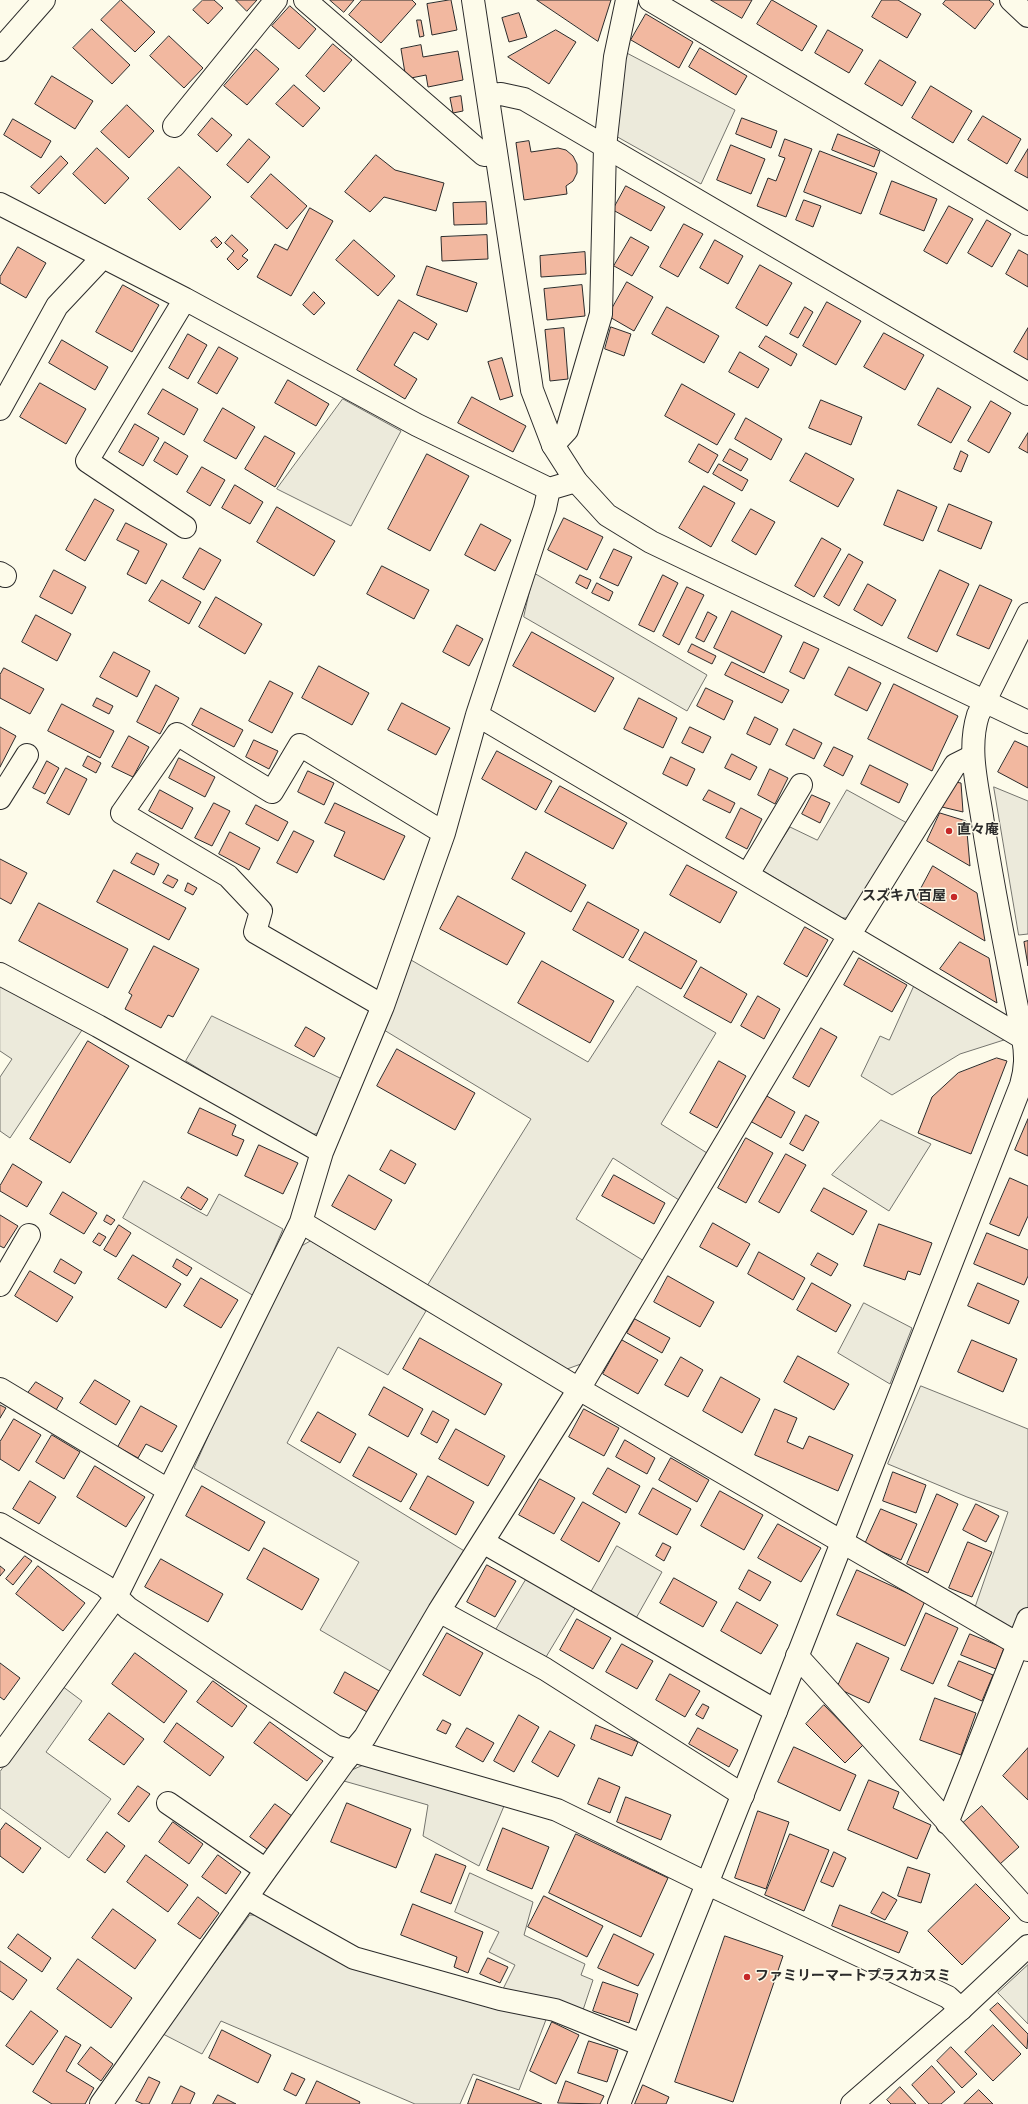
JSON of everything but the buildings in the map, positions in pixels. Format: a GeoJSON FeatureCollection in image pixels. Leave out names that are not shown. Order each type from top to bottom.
{"type":"FeatureCollection","features":[{"type":"Feature","properties":{"kind":"street"},"geometry":{"type":"LineString","coordinates":[[0,50],[44,0]]}},
{"type":"Feature","properties":{"kind":"street"},"geometry":{"type":"LineString","coordinates":[[174,126],[276,0]]}},
{"type":"Feature","properties":{"kind":"street"},"geometry":{"type":"LineString","coordinates":[[305,0],[484,155],[496,154]]}},
{"type":"Feature","properties":{"kind":"street"},"geometry":{"type":"LineString","coordinates":[[473,0],[532,390],[553,445],[576,481],[606,515],[651,542],[1028,722]]}},
{"type":"Feature","properties":{"kind":"street"},"geometry":{"type":"LineString","coordinates":[[553,445],[567,430],[601,314],[606,147],[614,57],[627,0]]}},
{"type":"Feature","properties":{"kind":"street"},"geometry":{"type":"LineString","coordinates":[[650,0],[1028,224]]}},
{"type":"Feature","properties":{"kind":"street"},"geometry":{"type":"LineString","coordinates":[[1011,0],[1028,16]]}},
{"type":"Feature","properties":{"kind":"street"},"geometry":{"type":"LineString","coordinates":[[488,95],[501,94],[524,99],[1028,394]]}},
{"type":"Feature","properties":{"kind":"street"},"geometry":{"type":"LineString","coordinates":[[0,204],[185,299],[417,425],[549,489],[576,481]]}},
{"type":"Feature","properties":{"kind":"street"},"geometry":{"type":"LineString","coordinates":[[0,408],[57,306],[103,257]]}},
{"type":"Feature","properties":{"kind":"street"},"geometry":{"type":"LineString","coordinates":[[185,299],[87,461],[185,526]]}},
{"type":"Feature","properties":{"kind":"street"},"geometry":{"type":"LineString","coordinates":[[0,1756],[116,1597],[300,1222],[322,1152],[383,1006],[444,833],[477,715],[545,508],[549,489]]}},
{"type":"Feature","properties":{"kind":"street"},"geometry":{"type":"LineString","coordinates":[[619,2104],[708,1884],[1021,1085],[1026,1058],[1025,1038],[989,861],[973,756],[974,729],[985,701],[1028,614]]}},
{"type":"Feature","properties":{"kind":"street"},"geometry":{"type":"LineString","coordinates":[[477,715],[1025,1038]]}},
{"type":"Feature","properties":{"kind":"street"},"geometry":{"type":"LineString","coordinates":[[383,1006],[255,932],[261,911],[228,876],[122,813],[177,734],[272,792],[300,745],[444,833]]}},
{"type":"Feature","properties":{"kind":"street"},"geometry":{"type":"LineString","coordinates":[[0,798],[27,755]]}},
{"type":"Feature","properties":{"kind":"street"},"geometry":{"type":"LineString","coordinates":[[101,2104],[266,1870],[344,1762],[366,1737],[439,1611],[579,1389],[850,934],[956,765],[973,756]]}},
{"type":"Feature","properties":{"kind":"street"},"geometry":{"type":"LineString","coordinates":[[748,874],[801,785]]}},
{"type":"Feature","properties":{"kind":"street"},"geometry":{"type":"LineString","coordinates":[[0,974],[98,1026],[322,1152]]}},
{"type":"Feature","properties":{"kind":"street"},"geometry":{"type":"LineString","coordinates":[[300,1222],[579,1389],[1023,1647]]}},
{"type":"Feature","properties":{"kind":"street"},"geometry":{"type":"LineString","coordinates":[[0,1284],[29,1235]]}},
{"type":"Feature","properties":{"kind":"street"},"geometry":{"type":"LineString","coordinates":[[0,1389],[168,1490]]}},
{"type":"Feature","properties":{"kind":"street"},"geometry":{"type":"LineString","coordinates":[[0,1524],[105,1586],[128,1608],[335,1746],[558,1810],[708,1884],[948,1996],[961,2009]]}},
{"type":"Feature","properties":{"kind":"street"},"geometry":{"type":"LineString","coordinates":[[483,1542],[776,1711]]}},
{"type":"Feature","properties":{"kind":"street"},"geometry":{"type":"LineString","coordinates":[[439,1611],[545,1670],[743,1795]]}},
{"type":"Feature","properties":{"kind":"street"},"geometry":{"type":"LineString","coordinates":[[947,1823],[1023,1647],[1028,1619]]}},
{"type":"Feature","properties":{"kind":"street"},"geometry":{"type":"LineString","coordinates":[[797,1656],[1028,1911]]}},
{"type":"Feature","properties":{"kind":"street"},"geometry":{"type":"LineString","coordinates":[[168,1803],[266,1870]]}},
{"type":"Feature","properties":{"kind":"street"},"geometry":{"type":"LineString","coordinates":[[247,1898],[354,1958],[500,1999],[555,2010],[642,2044]]}},
{"type":"Feature","properties":{"kind":"street"},"geometry":{"type":"LineString","coordinates":[[852,2104],[961,2009],[1028,1946]]}},
{"type":"Feature","properties":{"kind":"shaded area"},"geometry":{"type":"Polygon","coordinates":[[[623,51],[735,110],[701,184],[614,135],[623,51]]]}},
{"type":"Feature","properties":{"kind":"shaded area"},"geometry":{"type":"Polygon","coordinates":[[[343,399],[401,431],[351,526],[277,489],[343,399]]]}},
{"type":"Feature","properties":{"kind":"shaded area"},"geometry":{"type":"Polygon","coordinates":[[[534,573],[707,675],[687,711],[524,617],[534,573]]]}},
{"type":"Feature","properties":{"kind":"shaded area"},"geometry":{"type":"Polygon","coordinates":[[[994,787],[1028,801],[1028,934],[1019,935],[994,787]]]}},
{"type":"Feature","properties":{"kind":"shaded area"},"geometry":{"type":"Polygon","coordinates":[[[847,790],[907,823],[855,918],[841,918],[762,870],[790,827],[817,840],[847,790]]]}},
{"type":"Feature","properties":{"kind":"shaded area"},"geometry":{"type":"Polygon","coordinates":[[[411,960],[588,1062],[637,986],[716,1033],[661,1124],[707,1153],[679,1200],[613,1158],[576,1219],[644,1261],[581,1364],[567,1369],[427,1286],[531,1119],[384,1030],[411,960]]]}},
{"type":"Feature","properties":{"kind":"shaded area"},"geometry":{"type":"Polygon","coordinates":[[[916,982],[1007,1039],[960,1054],[892,1095],[861,1076],[880,1036],[889,1040],[916,982]]]}},
{"type":"Feature","properties":{"kind":"shaded area"},"geometry":{"type":"Polygon","coordinates":[[[0,986],[82,1030],[10,1138],[0,1131],[0,1077],[12,1059],[0,1051],[0,986]]]}},
{"type":"Feature","properties":{"kind":"shaded area"},"geometry":{"type":"Polygon","coordinates":[[[212,1016],[342,1079],[323,1131],[309,1136],[186,1061],[212,1016]]]}},
{"type":"Feature","properties":{"kind":"shaded area"},"geometry":{"type":"Polygon","coordinates":[[[881,1120],[931,1144],[889,1211],[832,1175],[881,1120]]]}},
{"type":"Feature","properties":{"kind":"shaded area"},"geometry":{"type":"Polygon","coordinates":[[[144,1181],[207,1216],[219,1194],[283,1229],[254,1296],[123,1218],[144,1181]]]}},
{"type":"Feature","properties":{"kind":"shaded area"},"geometry":{"type":"Polygon","coordinates":[[[311,1241],[426,1311],[388,1375],[338,1347],[287,1443],[466,1552],[392,1672],[320,1630],[359,1562],[194,1468],[222,1405],[300,1247],[311,1241]]]}},
{"type":"Feature","properties":{"kind":"shaded area"},"geometry":{"type":"Polygon","coordinates":[[[864,1303],[912,1328],[890,1384],[838,1353],[864,1303]]]}},
{"type":"Feature","properties":{"kind":"shaded area"},"geometry":{"type":"Polygon","coordinates":[[[921,1386],[1028,1429],[1028,1610],[1019,1633],[974,1610],[1008,1512],[967,1497],[888,1464],[921,1386]]]}},
{"type":"Feature","properties":{"kind":"shaded area"},"geometry":{"type":"Polygon","coordinates":[[[617,1546],[662,1572],[635,1620],[590,1594],[617,1546]]]}},
{"type":"Feature","properties":{"kind":"shaded area"},"geometry":{"type":"Polygon","coordinates":[[[527,1578],[576,1607],[543,1662],[494,1633],[527,1578]]]}},
{"type":"Feature","properties":{"kind":"shaded area"},"geometry":{"type":"Polygon","coordinates":[[[62,1686],[82,1701],[46,1752],[111,1799],[69,1858],[0,1808],[0,1772],[62,1686]]]}},
{"type":"Feature","properties":{"kind":"shaded area"},"geometry":{"type":"Polygon","coordinates":[[[364,1765],[504,1806],[479,1866],[423,1836],[428,1805],[344,1781],[350,1771],[364,1765]]]}},
{"type":"Feature","properties":{"kind":"shaded area"},"geometry":{"type":"Polygon","coordinates":[[[470,1873],[533,1902],[524,1935],[585,1964],[581,1975],[593,1980],[582,2013],[502,1991],[515,1965],[489,1952],[499,1932],[455,1912],[470,1873]]]}},
{"type":"Feature","properties":{"kind":"shaded area"},"geometry":{"type":"Polygon","coordinates":[[[250,1915],[263,1915],[547,2017],[519,2090],[473,2074],[460,2104],[415,2104],[221,2021],[202,2054],[163,2034],[250,1915]]]}},
{"type":"Feature","properties":{"kind":"shaded area"},"geometry":{"type":"Polygon","coordinates":[[[1028,1965],[1028,2024],[998,1993],[1028,1965]]]}},
{"type":"Feature","properties":{"kind":"place","name":"直々庵"},"geometry":{"type":"Point","coordinates":[949,831]}},
{"type":"Feature","properties":{"kind":"place","name":"スズキ八百屋"},"geometry":{"type":"Point","coordinates":[954,897]}},
{"type":"Feature","properties":{"kind":"place","name":"ファミリーマートプラスカスミ"},"geometry":{"type":"Point","coordinates":[747,1977]}}]}
